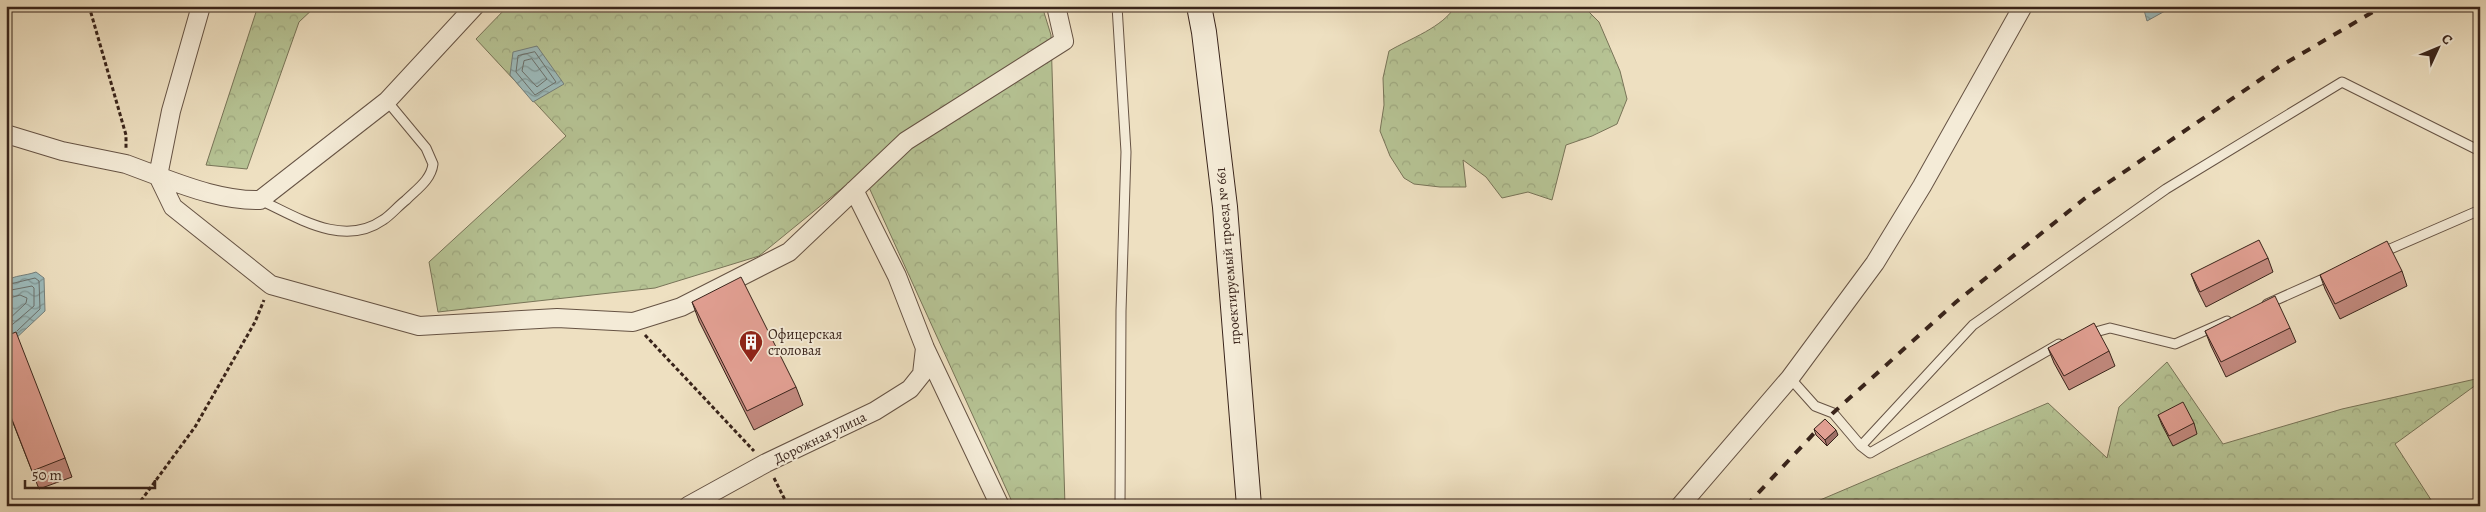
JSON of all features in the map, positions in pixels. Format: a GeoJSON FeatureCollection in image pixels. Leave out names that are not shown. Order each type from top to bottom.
{"type":"FeatureCollection","features":[{"type":"Feature","properties":{"kind":"main road","name":"проектируемый проезд № 661"},"geometry":{"type":"LineString","coordinates":[[1199,6],[1204,32],[1225,207],[1249,506]]}},
{"type":"Feature","properties":{"kind":"street"},"geometry":{"type":"LineString","coordinates":[[201,6],[171,111],[158,176],[173,207],[271,286],[419,326],[557,318],[633,322],[681,307],[789,252],[906,141],[1064,41],[1056,6]]}},
{"type":"Feature","properties":{"kind":"street"},"geometry":{"type":"LineString","coordinates":[[6,134],[62,151],[126,164],[184,186],[241,200],[260,200],[387,102],[475,6]]}},
{"type":"Feature","properties":{"kind":"street"},"geometry":{"type":"LineString","coordinates":[[1680,506],[1790,378],[1875,263],[1922,186],[2023,6]]}},
{"type":"Feature","properties":{"kind":"street"},"geometry":{"type":"LineString","coordinates":[[854,190],[897,276],[925,348],[1000,506]]}},
{"type":"Feature","properties":{"kind":"street","name":"Дорожная улица"},"geometry":{"type":"LineString","coordinates":[[688,506],[766,463],[875,411],[910,390],[922,374],[925,348]]}},
{"type":"Feature","properties":{"kind":"lane"},"geometry":{"type":"LineString","coordinates":[[1118,6],[1126,152],[1121,311],[1120,506]]}},
{"type":"Feature","properties":{"kind":"lane"},"geometry":{"type":"LineString","coordinates":[[1860,446],[1973,325],[2166,189],[2342,82],[2480,151]]}},
{"type":"Feature","properties":{"kind":"lane"},"geometry":{"type":"LineString","coordinates":[[260,200],[300,220],[324,229],[350,230],[383,221],[426,181],[433,164],[426,148],[387,102]]}},
{"type":"Feature","properties":{"kind":"lane"},"geometry":{"type":"LineString","coordinates":[[2372,257],[2480,210]]}},
{"type":"Feature","properties":{"kind":"lane"},"geometry":{"type":"LineString","coordinates":[[2256,308],[2345,269]]}},
{"type":"Feature","properties":{"kind":"lane"},"geometry":{"type":"LineString","coordinates":[[2082,336],[2110,328],[2175,344],[2238,316]]}},
{"type":"Feature","properties":{"kind":"lane"},"geometry":{"type":"LineString","coordinates":[[1790,378],[1814,406],[1832,413],[1860,446],[1870,453],[2064,342]]}},
{"type":"Feature","properties":{"kind":"path"},"geometry":{"type":"LineString","coordinates":[[89,6],[126,135],[126,164]]}},
{"type":"Feature","properties":{"kind":"path"},"geometry":{"type":"LineString","coordinates":[[136,506],[194,427],[255,322],[271,286]]}},
{"type":"Feature","properties":{"kind":"path"},"geometry":{"type":"LineString","coordinates":[[633,322],[766,463],[788,506]]}},
{"type":"Feature","properties":{"kind":"green space"},"geometry":{"type":"Polygon","coordinates":[[[258,6],[316,6],[299,22],[247,169],[206,165],[258,6]]]}},
{"type":"Feature","properties":{"kind":"green space"},"geometry":{"type":"Polygon","coordinates":[[[508,6],[1042,6],[1051,35],[1065,506],[1014,506],[862,172],[759,256],[655,288],[438,312],[429,262],[566,136],[476,39],[508,6]]]}},
{"type":"Feature","properties":{"kind":"green space"},"geometry":{"type":"Polygon","coordinates":[[[1455,6],[1583,6],[1599,22],[1620,71],[1627,99],[1617,124],[1592,136],[1566,145],[1552,200],[1528,192],[1502,198],[1486,177],[1463,160],[1466,187],[1414,184],[1404,178],[1390,156],[1380,131],[1384,105],[1383,78],[1389,51],[1435,26],[1455,6]]]}},
{"type":"Feature","properties":{"kind":"green space"},"geometry":{"type":"Polygon","coordinates":[[[2167,362],[2223,444],[2342,409],[2480,378],[2480,382],[2395,444],[2435,506],[1806,506],[2048,403],[2107,458],[2119,407],[2167,362]]]}},
{"type":"Feature","properties":{"kind":"water"},"geometry":{"type":"Polygon","coordinates":[[[2145,6],[2174,6],[2147,21],[2144,10],[2145,6]]]}},
{"type":"Feature","properties":{"kind":"water"},"geometry":{"type":"Polygon","coordinates":[[[537,46],[564,84],[533,102],[510,75],[513,52],[537,46]]]}},
{"type":"Feature","properties":{"kind":"water"},"geometry":{"type":"Polygon","coordinates":[[[36,272],[44,278],[45,311],[12,342],[6,341],[6,281],[36,272]]]}},
{"type":"Feature","properties":{"kind":"building"},"geometry":{"type":"Polygon","coordinates":[[[2259,240],[2268,258],[2200,292],[2191,274],[2259,240]]]}},
{"type":"Feature","properties":{"kind":"building"},"geometry":{"type":"Polygon","coordinates":[[[2387,241],[2402,271],[2335,304],[2320,275],[2387,241]]]}},
{"type":"Feature","properties":{"kind":"building","name":"Офицерская столовая"},"geometry":{"type":"Polygon","coordinates":[[[741,277],[796,387],[747,411],[692,302],[741,277]]]}},
{"type":"Feature","properties":{"kind":"building"},"geometry":{"type":"Polygon","coordinates":[[[2275,296],[2290,328],[2221,362],[2205,331],[2275,296]]]}},
{"type":"Feature","properties":{"kind":"building"},"geometry":{"type":"Polygon","coordinates":[[[2094,323],[2109,351],[2064,376],[2048,348],[2094,323]]]}},
{"type":"Feature","properties":{"kind":"building"},"geometry":{"type":"Polygon","coordinates":[[[16,332],[65,458],[32,471],[6,404],[6,336],[16,332]]]}},
{"type":"Feature","properties":{"kind":"building"},"geometry":{"type":"Polygon","coordinates":[[[2183,402],[2194,423],[2169,436],[2158,415],[2183,402]]]}},
{"type":"Feature","properties":{"kind":"building"},"geometry":{"type":"Polygon","coordinates":[[[1825,419],[1836,430],[1825,440],[1814,429],[1825,419]]]}},
{"type":"Feature","properties":{"kind":"railway"},"geometry":{"type":"LineString","coordinates":[[1746,506],[1833,413],[1956,302],[2084,199],[2279,67],[2383,6]]}},
{"type":"Feature","properties":{"kind":"place","name":"Офицерская столовая"},"geometry":{"type":"Point","coordinates":[751,363]}}]}
